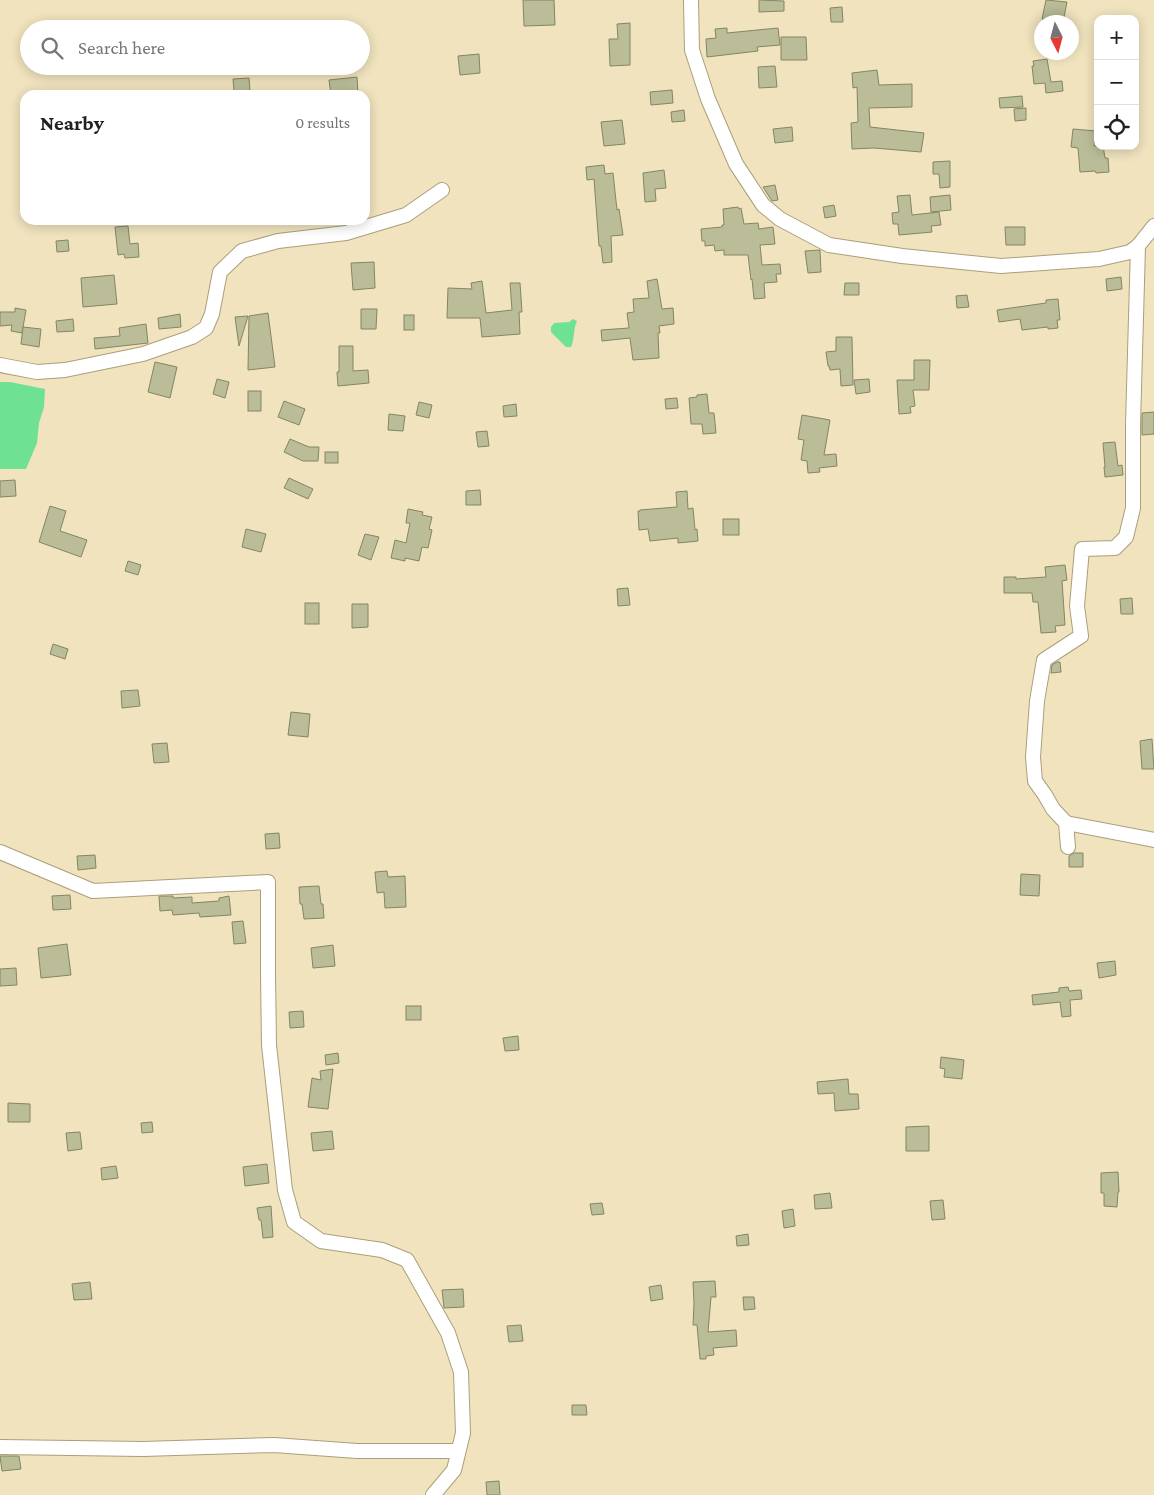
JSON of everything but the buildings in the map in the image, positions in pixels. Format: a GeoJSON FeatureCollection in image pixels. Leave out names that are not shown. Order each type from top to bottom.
{"type":"FeatureCollection","features":[{"type":"Feature","properties":{"kind":"street"},"geometry":{"type":"LineString","coordinates":[[691,0],[692,50],[708,99],[736,164],[763,205],[780,220],[830,245],[902,256],[1000,266],[1099,259],[1130,252],[1138,246],[1154,226]]}},
{"type":"Feature","properties":{"kind":"street"},"geometry":{"type":"LineString","coordinates":[[0,365],[37,372],[65,370],[143,354],[192,337],[206,328],[212,314],[220,272],[242,251],[278,241],[346,233],[406,214],[442,190]]}},
{"type":"Feature","properties":{"kind":"street"},"geometry":{"type":"LineString","coordinates":[[1138,246],[1133,424],[1133,508],[1126,537],[1115,548],[1082,549],[1077,606],[1081,636],[1044,660],[1037,701],[1033,756],[1035,781],[1046,795],[1053,809],[1066,823],[1154,840]]}},
{"type":"Feature","properties":{"kind":"street"},"geometry":{"type":"LineString","coordinates":[[1066,823],[1068,847]]}},
{"type":"Feature","properties":{"kind":"street"},"geometry":{"type":"LineString","coordinates":[[0,852],[93,890],[268,882],[269,1045],[285,1190],[294,1222],[321,1241],[382,1250],[407,1260],[448,1333],[462,1372],[463,1433],[454,1470],[433,1495]]}},
{"type":"Feature","properties":{"kind":"street"},"geometry":{"type":"LineString","coordinates":[[0,1447],[143,1448],[274,1445],[357,1451],[458,1451]]}},
{"type":"Feature","properties":{"kind":"shaded area"},"geometry":{"type":"Polygon","coordinates":[[[573,319],[577,321],[572,344],[571,347],[566,347],[551,332],[551,327],[554,323],[569,322],[573,319]]]}},
{"type":"Feature","properties":{"kind":"shaded area"},"geometry":{"type":"Polygon","coordinates":[[[0,382],[10,382],[45,389],[44,407],[39,423],[37,443],[26,469],[0,469],[0,382]]]}}]}
